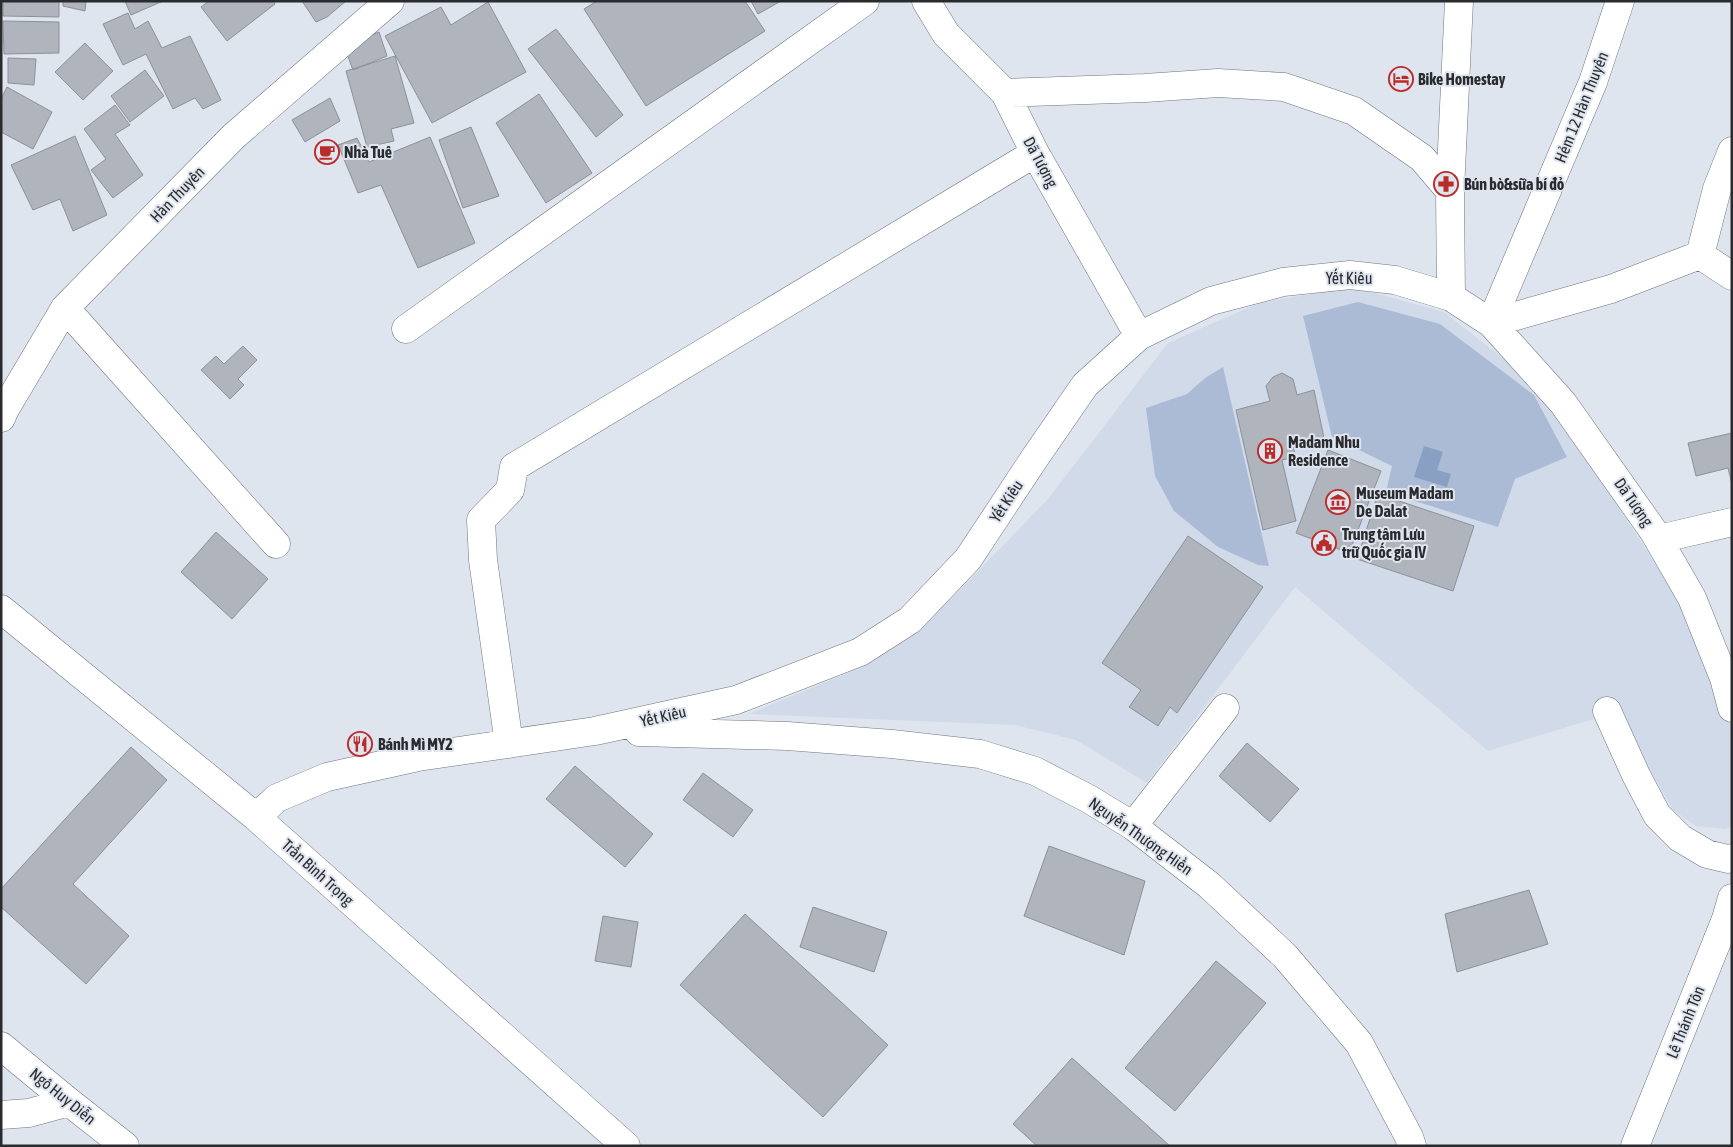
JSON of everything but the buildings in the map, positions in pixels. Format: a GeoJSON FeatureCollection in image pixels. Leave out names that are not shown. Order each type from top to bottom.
{"type":"FeatureCollection","features":[{"type":"Feature","properties":{"kind":"street","name":"Hàn Thuyên"},"geometry":{"type":"LineString","coordinates":[[1,418],[66,308],[234,136],[390,1]]}},
{"type":"Feature","properties":{"kind":"street"},"geometry":{"type":"LineString","coordinates":[[406,329],[864,1]]}},
{"type":"Feature","properties":{"kind":"street","name":"Dã Tượng"},"geometry":{"type":"LineString","coordinates":[[926,1],[946,34],[1006,93],[1035,153],[1139,336]]}},
{"type":"Feature","properties":{"kind":"street"},"geometry":{"type":"LineString","coordinates":[[1451,297],[1450,191],[1459,1]]}},
{"type":"Feature","properties":{"kind":"street","name":"Hẻm 12 Hàn Thuyên"},"geometry":{"type":"LineString","coordinates":[[1491,323],[1593,82],[1620,1]]}},
{"type":"Feature","properties":{"kind":"street"},"geometry":{"type":"LineString","coordinates":[[1006,93],[1145,88],[1218,83],[1284,87],[1354,111],[1422,158],[1450,191]]}},
{"type":"Feature","properties":{"kind":"street"},"geometry":{"type":"LineString","coordinates":[[1700,254],[1717,189],[1732,151]]}},
{"type":"Feature","properties":{"kind":"street"},"geometry":{"type":"LineString","coordinates":[[509,744],[483,560],[481,520],[510,490],[514,466],[1035,153]]}},
{"type":"Feature","properties":{"kind":"street"},"geometry":{"type":"LineString","coordinates":[[1491,323],[1611,288],[1700,254]]}},
{"type":"Feature","properties":{"kind":"street"},"geometry":{"type":"LineString","coordinates":[[1700,254],[1732,276]]}},
{"type":"Feature","properties":{"kind":"street","name":"Yết Kiêu"},"geometry":{"type":"LineString","coordinates":[[256,817],[277,798],[327,777],[418,757],[595,731],[736,700],[860,652],[910,620],[968,559],[1085,385],[1139,336],[1210,301],[1283,282],[1350,275],[1395,280],[1451,297],[1491,323]]}},
{"type":"Feature","properties":{"kind":"street"},"geometry":{"type":"LineString","coordinates":[[66,308],[276,544]]}},
{"type":"Feature","properties":{"kind":"street","name":"Dã Tượng"},"geometry":{"type":"LineString","coordinates":[[1491,323],[1564,403],[1659,540],[1692,598],[1724,678],[1732,708]]}},
{"type":"Feature","properties":{"kind":"street"},"geometry":{"type":"LineString","coordinates":[[1659,540],[1732,522]]}},
{"type":"Feature","properties":{"kind":"street","name":"Trần Bình Trọng"},"geometry":{"type":"LineString","coordinates":[[1,609],[256,817],[626,1146]]}},
{"type":"Feature","properties":{"kind":"street"},"geometry":{"type":"LineString","coordinates":[[1133,826],[1225,708]]}},
{"type":"Feature","properties":{"kind":"street"},"geometry":{"type":"LineString","coordinates":[[1607,712],[1657,815],[1680,838],[1707,854],[1728,859],[1732,858]]}},
{"type":"Feature","properties":{"kind":"street","name":"Nguyễn Thượng Hiền"},"geometry":{"type":"LineString","coordinates":[[595,731],[787,736],[892,744],[980,754],[1035,771],[1089,799],[1133,826],[1209,885],[1285,956],[1359,1043],[1412,1146]]}},
{"type":"Feature","properties":{"kind":"street","name":"Lê Thánh Tôn"},"geometry":{"type":"LineString","coordinates":[[1635,1146],[1726,919],[1732,898]]}},
{"type":"Feature","properties":{"kind":"street","name":"Ngô Huy Diễn"},"geometry":{"type":"LineString","coordinates":[[1,1046],[125,1146]]}},
{"type":"Feature","properties":{"kind":"street"},"geometry":{"type":"LineString","coordinates":[[1,1115],[29,1113],[69,1102]]}},
{"type":"Feature","properties":{"kind":"shaded area","name":"Trung tâm Lưu trữ Quốc gia IV"},"geometry":{"type":"Polygon","coordinates":[[[1352,287],[1444,312],[1541,388],[1686,611],[1732,721],[1732,826],[1726,829],[1696,826],[1673,810],[1617,712],[1488,751],[1295,587],[1147,783],[1076,740],[1015,725],[749,714],[860,668],[950,600],[1048,499],[1168,343],[1259,303],[1352,287]]]}},
{"type":"Feature","properties":{"kind":"shaded area"},"geometry":{"type":"Polygon","coordinates":[[[1358,302],[1440,324],[1534,395],[1567,457],[1515,479],[1498,527],[1386,492],[1392,466],[1332,437],[1303,316],[1358,302]]]}},
{"type":"Feature","properties":{"kind":"shaded area"},"geometry":{"type":"Polygon","coordinates":[[[1223,367],[1269,566],[1258,565],[1218,547],[1174,511],[1155,476],[1146,408],[1187,394],[1205,378],[1223,367]]]}},
{"type":"Feature","properties":{"kind":"shaded area"},"geometry":{"type":"Polygon","coordinates":[[[1424,446],[1443,452],[1437,470],[1451,474],[1447,487],[1414,477],[1424,446]]]}},
{"type":"Feature","properties":{"kind":"place","name":"Bike Homestay"},"geometry":{"type":"Point","coordinates":[1401,79]}},
{"type":"Feature","properties":{"kind":"place","name":"Nhà Tuê"},"geometry":{"type":"Point","coordinates":[327,152]}},
{"type":"Feature","properties":{"kind":"place","name":"Bún bò&sữa bí đỏ"},"geometry":{"type":"Point","coordinates":[1446,184]}},
{"type":"Feature","properties":{"kind":"place","name":"Madam Nhu Residence"},"geometry":{"type":"Point","coordinates":[1270,451]}},
{"type":"Feature","properties":{"kind":"place","name":"Museum Madam De Dalat"},"geometry":{"type":"Point","coordinates":[1338,502]}},
{"type":"Feature","properties":{"kind":"place","name":"Trung tâm Lưu trữ Quốc gia IV"},"geometry":{"type":"Point","coordinates":[1324,543]}},
{"type":"Feature","properties":{"kind":"place","name":"Bánh Mì MY2"},"geometry":{"type":"Point","coordinates":[360,744]}}]}
